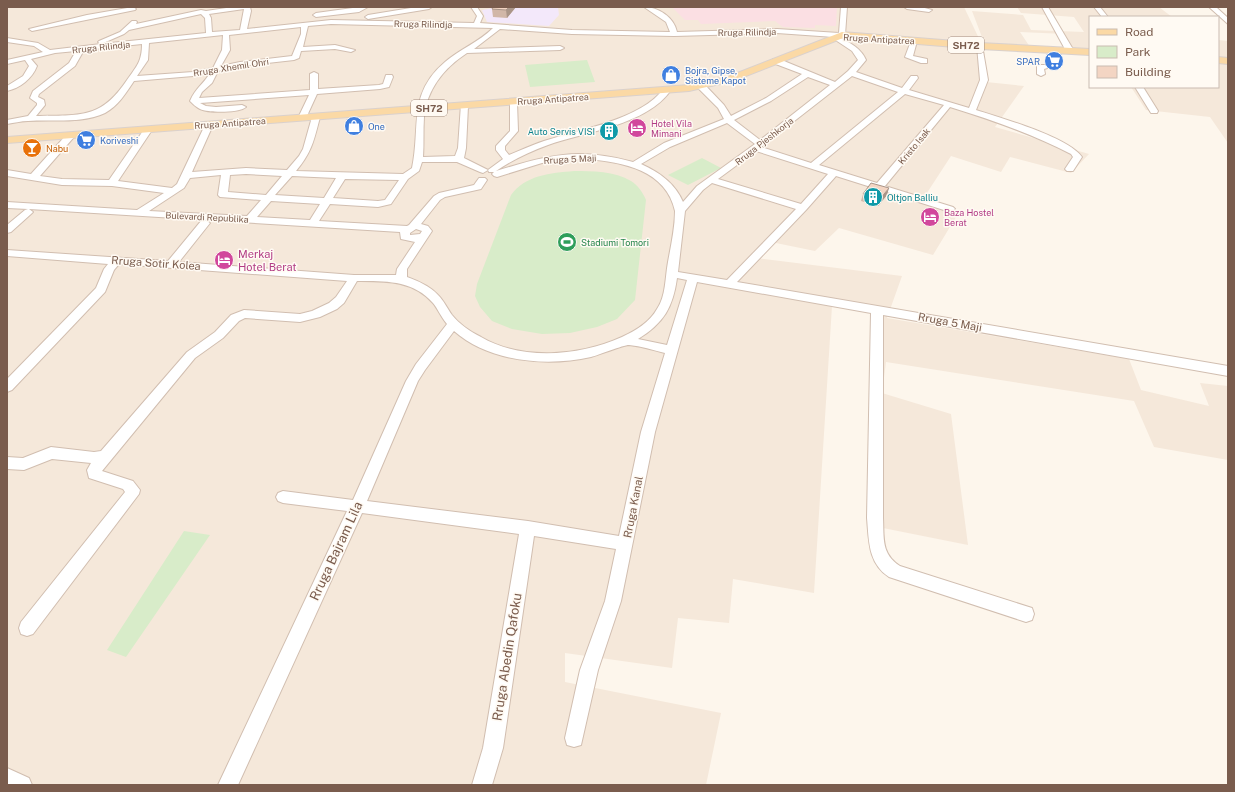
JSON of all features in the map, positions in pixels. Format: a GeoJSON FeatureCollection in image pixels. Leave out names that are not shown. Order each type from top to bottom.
{"type":"FeatureCollection","features":[{"type":"Feature","properties":{"kind":"main road","name":"Rruga Antipatrea"},"geometry":{"type":"LineString","coordinates":[[7,140],[464,106],[701,86],[730,79],[839,36],[1089,52]]}},
{"type":"Feature","properties":{"kind":"street"},"geometry":{"type":"LineString","coordinates":[[91,48],[129,28],[147,23],[198,12],[205,13],[246,7],[248,11],[244,31]]}},
{"type":"Feature","properties":{"kind":"street"},"geometry":{"type":"LineString","coordinates":[[311,7],[313,24]]}},
{"type":"Feature","properties":{"kind":"street"},"geometry":{"type":"LineString","coordinates":[[312,16],[359,10],[365,7]]}},
{"type":"Feature","properties":{"kind":"street"},"geometry":{"type":"LineString","coordinates":[[331,22],[429,7]]}},
{"type":"Feature","properties":{"kind":"street"},"geometry":{"type":"LineString","coordinates":[[474,7],[480,16],[476,25]]}},
{"type":"Feature","properties":{"kind":"street"},"geometry":{"type":"LineString","coordinates":[[647,7],[671,22],[674,34]]}},
{"type":"Feature","properties":{"kind":"street"},"geometry":{"type":"LineString","coordinates":[[839,36],[844,7]]}},
{"type":"Feature","properties":{"kind":"street"},"geometry":{"type":"LineString","coordinates":[[907,7],[929,10]]}},
{"type":"Feature","properties":{"kind":"street"},"geometry":{"type":"LineString","coordinates":[[1045,7],[1070,51]]}},
{"type":"Feature","properties":{"kind":"street"},"geometry":{"type":"LineString","coordinates":[[1097,7],[1104,16]]}},
{"type":"Feature","properties":{"kind":"street"},"geometry":{"type":"LineString","coordinates":[[1212,7],[1228,22]]}},
{"type":"Feature","properties":{"kind":"street"},"geometry":{"type":"LineString","coordinates":[[129,28],[137,10]]}},
{"type":"Feature","properties":{"kind":"street"},"geometry":{"type":"LineString","coordinates":[[32,29],[87,17],[137,10]]}},
{"type":"Feature","properties":{"kind":"street"},"geometry":{"type":"LineString","coordinates":[[205,13],[208,18],[209,34]]}},
{"type":"Feature","properties":{"kind":"street"},"geometry":{"type":"LineString","coordinates":[[378,15],[382,19],[382,23]]}},
{"type":"Feature","properties":{"kind":"street","name":"Rruga Rilindja"},"geometry":{"type":"LineString","coordinates":[[7,62],[48,52],[331,22],[476,25],[572,32],[674,34],[777,31],[839,36]]}},
{"type":"Feature","properties":{"kind":"street"},"geometry":{"type":"LineString","coordinates":[[305,25],[299,50],[335,47],[351,50]]}},
{"type":"Feature","properties":{"kind":"street"},"geometry":{"type":"LineString","coordinates":[[225,172],[226,180],[223,195],[377,204],[388,202],[405,177],[416,169],[418,160],[421,109],[424,99],[441,70],[465,51],[491,34],[498,26]]}},
{"type":"Feature","properties":{"kind":"street"},"geometry":{"type":"LineString","coordinates":[[194,101],[198,91],[209,81],[226,50],[226,33]]}},
{"type":"Feature","properties":{"kind":"street","name":"Rruga Pjeshkorja"},"geometry":{"type":"LineString","coordinates":[[680,211],[700,188],[758,146],[836,85],[859,64],[862,60],[861,56],[839,36]]}},
{"type":"Feature","properties":{"kind":"street"},"geometry":{"type":"LineString","coordinates":[[7,40],[36,44],[48,52]]}},
{"type":"Feature","properties":{"kind":"street"},"geometry":{"type":"LineString","coordinates":[[914,41],[909,57],[924,62]]}},
{"type":"Feature","properties":{"kind":"street"},"geometry":{"type":"LineString","coordinates":[[7,122],[30,118],[39,119],[97,113],[106,108],[123,93],[142,66],[146,58],[146,42]]}},
{"type":"Feature","properties":{"kind":"street"},"geometry":{"type":"LineString","coordinates":[[972,111],[984,80],[980,46]]}},
{"type":"Feature","properties":{"kind":"street"},"geometry":{"type":"LineString","coordinates":[[465,51],[560,48]]}},
{"type":"Feature","properties":{"kind":"street"},"geometry":{"type":"LineString","coordinates":[[30,118],[41,105],[41,102],[34,98],[36,93],[72,64],[81,49]]}},
{"type":"Feature","properties":{"kind":"street","name":"Rruga Xhemil Ohri"},"geometry":{"type":"LineString","coordinates":[[132,79],[193,74],[246,64],[292,59],[296,58],[299,50]]}},
{"type":"Feature","properties":{"kind":"street"},"geometry":{"type":"LineString","coordinates":[[7,89],[24,79],[31,71],[33,66],[26,58]]}},
{"type":"Feature","properties":{"kind":"street"},"geometry":{"type":"LineString","coordinates":[[776,61],[836,85]]}},
{"type":"Feature","properties":{"kind":"street"},"geometry":{"type":"LineString","coordinates":[[1041,74],[1040,67],[1047,67]]}},
{"type":"Feature","properties":{"kind":"street"},"geometry":{"type":"LineString","coordinates":[[850,73],[904,92],[949,104],[1028,129],[1074,152],[1078,157],[1070,169]]}},
{"type":"Feature","properties":{"kind":"street"},"geometry":{"type":"LineString","coordinates":[[302,118],[314,92],[314,74]]}},
{"type":"Feature","properties":{"kind":"street"},"geometry":{"type":"LineString","coordinates":[[634,165],[650,152],[728,120],[768,100],[807,74]]}},
{"type":"Feature","properties":{"kind":"street"},"geometry":{"type":"LineString","coordinates":[[194,101],[383,86],[386,85],[389,77]]}},
{"type":"Feature","properties":{"kind":"street"},"geometry":{"type":"LineString","coordinates":[[812,166],[904,92],[914,78]]}},
{"type":"Feature","properties":{"kind":"street"},"geometry":{"type":"LineString","coordinates":[[701,86],[721,106],[728,120],[758,146],[812,166],[950,209]]}},
{"type":"Feature","properties":{"kind":"street"},"geometry":{"type":"LineString","coordinates":[[1139,88],[1154,111]]}},
{"type":"Feature","properties":{"kind":"street"},"geometry":{"type":"LineString","coordinates":[[406,264],[407,232],[435,201],[442,196],[478,187],[488,173],[508,159],[540,146],[623,120],[657,101],[667,90]]}},
{"type":"Feature","properties":{"kind":"street"},"geometry":{"type":"LineString","coordinates":[[233,123],[248,97]]}},
{"type":"Feature","properties":{"kind":"street"},"geometry":{"type":"LineString","coordinates":[[194,101],[197,105],[207,108],[242,107]]}},
{"type":"Feature","properties":{"kind":"street"},"geometry":{"type":"LineString","coordinates":[[508,159],[501,152],[499,147],[514,130],[513,102]]}},
{"type":"Feature","properties":{"kind":"street","name":"Kristo Isak"},"geometry":{"type":"LineString","coordinates":[[879,187],[949,104]]}},
{"type":"Feature","properties":{"kind":"street"},"geometry":{"type":"LineString","coordinates":[[459,159],[462,148],[464,106]]}},
{"type":"Feature","properties":{"kind":"street"},"geometry":{"type":"LineString","coordinates":[[250,219],[270,198],[300,161],[307,149],[316,117]]}},
{"type":"Feature","properties":{"kind":"street"},"geometry":{"type":"LineString","coordinates":[[139,213],[181,186],[209,125]]}},
{"type":"Feature","properties":{"kind":"street"},"geometry":{"type":"LineString","coordinates":[[112,183],[148,130]]}},
{"type":"Feature","properties":{"kind":"street"},"geometry":{"type":"LineString","coordinates":[[34,177],[71,135]]}},
{"type":"Feature","properties":{"kind":"street","name":"Rruga 5 Maji"},"geometry":{"type":"LineString","coordinates":[[402,279],[433,296],[453,324],[469,336],[491,347],[533,356],[556,357],[585,353],[612,346],[648,326],[665,308],[672,274],[680,211],[675,196],[666,184],[651,172],[634,165],[609,159],[583,157],[540,161],[488,173]]}},
{"type":"Feature","properties":{"kind":"street"},"geometry":{"type":"LineString","coordinates":[[418,160],[459,159],[488,173]]}},
{"type":"Feature","properties":{"kind":"street"},"geometry":{"type":"LineString","coordinates":[[186,176],[246,171],[342,176],[405,177]]}},
{"type":"Feature","properties":{"kind":"street"},"geometry":{"type":"LineString","coordinates":[[7,173],[62,182],[112,183],[174,190]]}},
{"type":"Feature","properties":{"kind":"street"},"geometry":{"type":"LineString","coordinates":[[729,284],[803,208],[834,173]]}},
{"type":"Feature","properties":{"kind":"street"},"geometry":{"type":"LineString","coordinates":[[313,223],[342,176]]}},
{"type":"Feature","properties":{"kind":"street"},"geometry":{"type":"LineString","coordinates":[[711,180],[803,208]]}},
{"type":"Feature","properties":{"kind":"street"},"geometry":{"type":"LineString","coordinates":[[402,279],[402,269],[425,234],[435,201]]}},
{"type":"Feature","properties":{"kind":"street","name":"Bulevardi Republika"},"geometry":{"type":"LineString","coordinates":[[7,205],[313,223],[407,232]]}},
{"type":"Feature","properties":{"kind":"street","name":"Bulevardi Republika"},"geometry":{"type":"LineString","coordinates":[[7,211],[204,224],[407,232]]}},
{"type":"Feature","properties":{"kind":"street"},"geometry":{"type":"LineString","coordinates":[[7,230],[28,212]]}},
{"type":"Feature","properties":{"kind":"street"},"geometry":{"type":"LineString","coordinates":[[172,264],[204,224]]}},
{"type":"Feature","properties":{"kind":"street"},"geometry":{"type":"LineString","coordinates":[[407,232],[413,239],[425,234]]}},
{"type":"Feature","properties":{"kind":"street","name":"Rruga Sotir Kolea"},"geometry":{"type":"LineString","coordinates":[[7,253],[354,278],[402,279]]}},
{"type":"Feature","properties":{"kind":"street"},"geometry":{"type":"LineString","coordinates":[[7,387],[101,289],[109,269],[116,261]]}},
{"type":"Feature","properties":{"kind":"street","name":"Rruga 5 Maji"},"geometry":{"type":"LineString","coordinates":[[672,274],[1228,371]]}},
{"type":"Feature","properties":{"kind":"street"},"geometry":{"type":"LineString","coordinates":[[27,628],[132,494],[132,487],[94,474],[94,470],[105,455],[191,355],[219,335],[235,318],[244,314],[300,318],[316,314],[333,306],[340,300],[354,278]]}},
{"type":"Feature","properties":{"kind":"street","name":"Rruga Kanal"},"geometry":{"type":"LineString","coordinates":[[574,738],[589,670],[613,601],[648,432],[694,278]]}},
{"type":"Feature","properties":{"kind":"street"},"geometry":{"type":"LineString","coordinates":[[877,310],[875,518],[877,546],[881,560],[886,566],[895,572],[1026,614]]}},
{"type":"Feature","properties":{"kind":"street","name":"Rruga Bajram Lila"},"geometry":{"type":"LineString","coordinates":[[228,785],[357,507],[412,381],[420,367],[453,324]]}},
{"type":"Feature","properties":{"kind":"street"},"geometry":{"type":"LineString","coordinates":[[625,340],[672,350]]}},
{"type":"Feature","properties":{"kind":"street"},"geometry":{"type":"LineString","coordinates":[[7,464],[24,464],[51,453],[94,458],[105,455]]}},
{"type":"Feature","properties":{"kind":"street"},"geometry":{"type":"LineString","coordinates":[[283,497],[528,528],[625,544]]}},
{"type":"Feature","properties":{"kind":"street","name":"Rruga Abedin Qafoku"},"geometry":{"type":"LineString","coordinates":[[482,785],[493,748],[528,528]]}},
{"type":"Feature","properties":{"kind":"street"},"geometry":{"type":"LineString","coordinates":[[7,778],[22,785]]}},
{"type":"Feature","properties":{"kind":"shaded area"},"geometry":{"type":"Polygon","coordinates":[[[7,7],[964,7],[984,49],[986,82],[1024,86],[995,127],[1089,154],[1071,173],[1010,157],[1001,172],[951,156],[923,199],[959,212],[933,255],[839,228],[815,251],[771,242],[755,258],[902,276],[887,318],[1129,359],[1141,390],[1209,406],[1200,383],[1228,386],[1228,460],[1154,447],[1134,401],[886,362],[882,393],[951,414],[968,545],[868,525],[871,312],[832,306],[814,593],[733,579],[729,623],[678,618],[672,668],[565,653],[565,682],[721,713],[706,785],[7,785],[7,7]]]}},
{"type":"Feature","properties":{"kind":"shaded area"},"geometry":{"type":"Polygon","coordinates":[[[499,7],[558,7],[559,15],[549,26],[487,22],[482,10],[499,7]]]}},
{"type":"Feature","properties":{"kind":"shaded area"},"geometry":{"type":"Polygon","coordinates":[[[672,7],[837,7],[836,26],[815,25],[815,28],[783,27],[775,21],[701,24],[698,20],[685,20],[672,7]]]}},
{"type":"Feature","properties":{"kind":"shaded area"},"geometry":{"type":"Polygon","coordinates":[[[1017,7],[1159,7],[1171,16],[1089,16],[1089,53],[1075,52],[1065,34],[1020,32],[1030,47],[985,45],[972,11],[1023,15],[1031,30],[1084,32],[1074,17],[1021,13],[1017,7]]]}},
{"type":"Feature","properties":{"kind":"shaded area"},"geometry":{"type":"Polygon","coordinates":[[[1219,40],[1228,41],[1228,143],[1210,117],[1146,110],[1132,88],[1219,88],[1219,40]]]}},
{"type":"Feature","properties":{"kind":"green space"},"geometry":{"type":"Polygon","coordinates":[[[587,60],[595,82],[530,87],[525,65],[587,60]]]}},
{"type":"Feature","properties":{"kind":"green space"},"geometry":{"type":"Polygon","coordinates":[[[702,158],[721,168],[688,185],[668,175],[702,158]]]}},
{"type":"Feature","properties":{"kind":"green space","name":"Stadiumi Tomori"},"geometry":{"type":"Polygon","coordinates":[[[574,171],[603,172],[618,175],[636,185],[645,197],[646,200],[635,300],[617,319],[597,327],[570,333],[542,334],[512,329],[492,321],[480,307],[475,296],[477,284],[511,195],[517,188],[531,179],[547,174],[574,171]]]}},
{"type":"Feature","properties":{"kind":"green space"},"geometry":{"type":"Polygon","coordinates":[[[184,531],[210,535],[126,657],[107,650],[184,531]]]}},
{"type":"Feature","properties":{"kind":"building"},"geometry":{"type":"Polygon","coordinates":[[[493,7],[509,7],[506,10],[492,9],[493,7]]]}},
{"type":"Feature","properties":{"kind":"building"},"geometry":{"type":"Polygon","coordinates":[[[871,183],[889,188],[880,199],[863,194],[871,183]]]}},
{"type":"Feature","properties":{"kind":"place","name":"SPAR"},"geometry":{"type":"Point","coordinates":[1054,61]}},
{"type":"Feature","properties":{"kind":"place","name":"Bojra, Gipse, Sisteme Kapot"},"geometry":{"type":"Point","coordinates":[671,75]}},
{"type":"Feature","properties":{"kind":"place","name":"One"},"geometry":{"type":"Point","coordinates":[354,126]}},
{"type":"Feature","properties":{"kind":"place","name":"Hotel Vila Mimani"},"geometry":{"type":"Point","coordinates":[637,128]}},
{"type":"Feature","properties":{"kind":"place","name":"Auto Servis VISI"},"geometry":{"type":"Point","coordinates":[609,131]}},
{"type":"Feature","properties":{"kind":"place","name":"Koriveshi"},"geometry":{"type":"Point","coordinates":[86,140]}},
{"type":"Feature","properties":{"kind":"place","name":"Nabu"},"geometry":{"type":"Point","coordinates":[32,148]}},
{"type":"Feature","properties":{"kind":"place","name":"Oltjon Balliu"},"geometry":{"type":"Point","coordinates":[873,197]}},
{"type":"Feature","properties":{"kind":"place","name":"Baza Hostel Berat"},"geometry":{"type":"Point","coordinates":[930,217]}},
{"type":"Feature","properties":{"kind":"place","name":"Stadiumi Tomori"},"geometry":{"type":"Point","coordinates":[567,242]}},
{"type":"Feature","properties":{"kind":"place","name":"Merkaj Hotel Berat"},"geometry":{"type":"Point","coordinates":[224,260]}}]}
